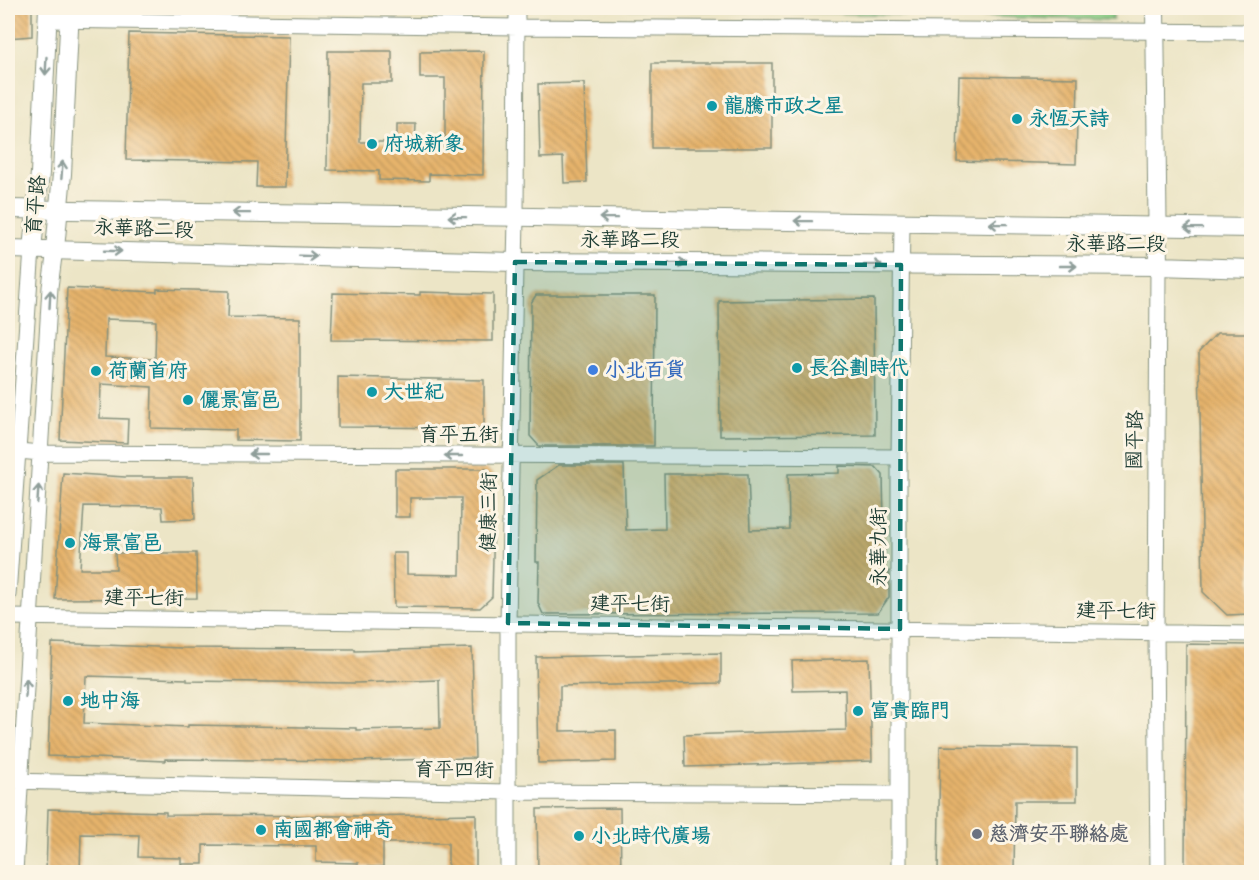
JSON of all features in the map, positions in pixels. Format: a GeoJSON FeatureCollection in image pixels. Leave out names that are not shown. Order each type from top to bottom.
{"type":"FeatureCollection","features":[{"type":"Feature","properties":{"kind":"street","name":"健康三街"},"geometry":{"type":"LineString","coordinates":[[508,873],[508,623],[516,218],[517,8]]}},
{"type":"Feature","properties":{"kind":"street","name":"國平路"},"geometry":{"type":"LineString","coordinates":[[1155,8],[1158,226],[1156,632],[1158,873]]}},
{"type":"Feature","properties":{"kind":"street","name":"育平路"},"geometry":{"type":"LineString","coordinates":[[15,873],[14,781],[30,617],[50,287],[58,210],[70,13]]}},
{"type":"Feature","properties":{"kind":"street"},"geometry":{"type":"LineString","coordinates":[[48,14],[518,27],[1251,32]]}},
{"type":"Feature","properties":{"kind":"street","name":"育平路"},"geometry":{"type":"LineString","coordinates":[[8,595],[32,249],[40,173],[48,14]]}},
{"type":"Feature","properties":{"kind":"street","name":"永華路二段"},"geometry":{"type":"LineString","coordinates":[[8,209],[1251,228]]}},
{"type":"Feature","properties":{"kind":"street","name":"永華九街"},"geometry":{"type":"LineString","coordinates":[[899,873],[899,457],[902,222]]}},
{"type":"Feature","properties":{"kind":"street","name":"永華路二段"},"geometry":{"type":"LineString","coordinates":[[8,249],[515,262],[1251,268]]}},
{"type":"Feature","properties":{"kind":"street","name":"育平五街"},"geometry":{"type":"LineString","coordinates":[[18,451],[40,453],[899,457]]}},
{"type":"Feature","properties":{"kind":"street","name":"建平七街"},"geometry":{"type":"LineString","coordinates":[[8,617],[1251,634]]}},
{"type":"Feature","properties":{"kind":"street","name":"育平四街"},"geometry":{"type":"LineString","coordinates":[[14,781],[508,792],[899,794]]}},
{"type":"Feature","properties":{"kind":"highlighted area"},"geometry":{"type":"Polygon","coordinates":[[[515,262],[901,265],[900,629],[508,623],[515,262]]]}},
{"type":"Feature","properties":{"kind":"green space"},"geometry":{"type":"Polygon","coordinates":[[[616,8],[1113,8],[1113,20],[616,8]]]}},
{"type":"Feature","properties":{"kind":"building"},"geometry":{"type":"Polygon","coordinates":[[[8,8],[32,8],[32,36],[8,38],[8,8]]]}},
{"type":"Feature","properties":{"kind":"building"},"geometry":{"type":"Polygon","coordinates":[[[129,33],[289,36],[285,187],[256,187],[257,162],[126,160],[129,33]]]}},
{"type":"Feature","properties":{"kind":"building"},"geometry":{"type":"Polygon","coordinates":[[[328,51],[392,51],[392,83],[361,83],[360,142],[397,142],[397,124],[416,124],[415,145],[445,146],[445,78],[420,78],[420,52],[484,51],[483,175],[429,174],[429,181],[379,180],[379,171],[327,170],[328,51]]]}},
{"type":"Feature","properties":{"kind":"building","name":"龍騰市政之星"},"geometry":{"type":"Polygon","coordinates":[[[652,63],[772,63],[772,148],[652,148],[652,63]]]}},
{"type":"Feature","properties":{"kind":"building","name":"永恆天詩"},"geometry":{"type":"Polygon","coordinates":[[[959,76],[1078,78],[1076,164],[957,161],[959,76]]]}},
{"type":"Feature","properties":{"kind":"building"},"geometry":{"type":"Polygon","coordinates":[[[584,83],[587,182],[564,183],[563,157],[540,158],[538,84],[584,83]]]}},
{"type":"Feature","properties":{"kind":"building"},"geometry":{"type":"Polygon","coordinates":[[[67,288],[157,292],[157,289],[229,291],[228,317],[300,318],[300,441],[236,440],[236,430],[151,428],[152,387],[101,384],[100,418],[128,419],[127,443],[60,440],[67,288]],[[106,319],[105,357],[155,359],[156,321],[106,319]]]}},
{"type":"Feature","properties":{"kind":"building"},"geometry":{"type":"Polygon","coordinates":[[[420,292],[493,294],[493,341],[331,340],[333,293],[420,295],[420,292]]]}},
{"type":"Feature","properties":{"kind":"building","name":"小北百貨"},"geometry":{"type":"Polygon","coordinates":[[[536,295],[655,295],[654,446],[539,446],[530,436],[531,303],[536,295]]]}},
{"type":"Feature","properties":{"kind":"building","name":"長谷劃時代"},"geometry":{"type":"Polygon","coordinates":[[[874,299],[875,435],[720,436],[719,301],[874,299]]]}},
{"type":"Feature","properties":{"kind":"building"},"geometry":{"type":"Polygon","coordinates":[[[1217,333],[1251,333],[1251,614],[1227,615],[1203,592],[1199,352],[1217,333]]]}},
{"type":"Feature","properties":{"kind":"building","name":"大世紀"},"geometry":{"type":"Polygon","coordinates":[[[338,377],[484,380],[484,428],[338,427],[338,377]]]}},
{"type":"Feature","properties":{"kind":"building"},"geometry":{"type":"Polygon","coordinates":[[[559,465],[624,465],[626,530],[665,529],[664,474],[748,474],[750,530],[789,529],[788,474],[839,473],[839,466],[876,467],[883,475],[885,571],[889,571],[889,597],[878,613],[543,614],[538,603],[539,562],[536,562],[537,480],[559,465]]]}},
{"type":"Feature","properties":{"kind":"building"},"geometry":{"type":"Polygon","coordinates":[[[395,469],[487,469],[495,477],[492,597],[480,608],[394,607],[393,553],[407,553],[407,574],[460,575],[461,498],[410,498],[410,517],[395,517],[395,469]]]}},
{"type":"Feature","properties":{"kind":"building","name":"海景富邑"},"geometry":{"type":"Polygon","coordinates":[[[63,473],[125,477],[193,477],[195,519],[163,520],[162,507],[84,506],[80,569],[116,569],[115,553],[196,553],[197,598],[55,599],[63,473]]]}},
{"type":"Feature","properties":{"kind":"building"},"geometry":{"type":"Polygon","coordinates":[[[52,643],[182,648],[355,649],[355,651],[472,648],[475,758],[355,761],[165,759],[165,761],[48,756],[52,643]],[[86,676],[84,723],[188,727],[188,725],[356,728],[356,730],[440,728],[439,680],[355,683],[187,681],[187,679],[86,676]]]}},
{"type":"Feature","properties":{"kind":"building"},"geometry":{"type":"Polygon","coordinates":[[[1186,644],[1251,645],[1251,873],[1185,873],[1186,644]]]}},
{"type":"Feature","properties":{"kind":"building"},"geometry":{"type":"Polygon","coordinates":[[[721,653],[721,683],[560,686],[560,731],[616,730],[616,761],[538,763],[536,657],[721,653]]]}},
{"type":"Feature","properties":{"kind":"building","name":"富貴臨門"},"geometry":{"type":"Polygon","coordinates":[[[869,659],[872,761],[685,767],[684,735],[846,730],[845,690],[793,691],[792,661],[869,659]]]}},
{"type":"Feature","properties":{"kind":"building","name":"慈濟安平聯絡處"},"geometry":{"type":"Polygon","coordinates":[[[940,746],[1077,748],[1077,801],[1015,801],[1014,873],[938,873],[940,746]]]}},
{"type":"Feature","properties":{"kind":"building","name":"小北時代廣場"},"geometry":{"type":"Polygon","coordinates":[[[620,808],[621,873],[538,873],[537,809],[620,808]]]}},
{"type":"Feature","properties":{"kind":"building"},"geometry":{"type":"Polygon","coordinates":[[[48,809],[166,812],[166,815],[476,814],[476,873],[448,873],[448,843],[383,843],[383,867],[358,867],[358,863],[316,862],[316,846],[203,845],[203,864],[181,864],[181,858],[138,857],[139,835],[81,834],[80,873],[46,873],[48,809]]]}},
{"type":"Feature","properties":{"kind":"place","name":"龍騰市政之星"},"geometry":{"type":"Point","coordinates":[712,106]}},
{"type":"Feature","properties":{"kind":"place","name":"永恆天詩"},"geometry":{"type":"Point","coordinates":[1017,119]}},
{"type":"Feature","properties":{"kind":"place","name":"府城新象"},"geometry":{"type":"Point","coordinates":[372,144]}},
{"type":"Feature","properties":{"kind":"place","name":"長谷劃時代"},"geometry":{"type":"Point","coordinates":[797,368]}},
{"type":"Feature","properties":{"kind":"place","name":"小北百貨"},"geometry":{"type":"Point","coordinates":[593,370]}},
{"type":"Feature","properties":{"kind":"place","name":"荷蘭首府"},"geometry":{"type":"Point","coordinates":[96,371]}},
{"type":"Feature","properties":{"kind":"place","name":"大世紀"},"geometry":{"type":"Point","coordinates":[372,392]}},
{"type":"Feature","properties":{"kind":"place","name":"儷景富邑"},"geometry":{"type":"Point","coordinates":[188,400]}},
{"type":"Feature","properties":{"kind":"place","name":"海景富邑"},"geometry":{"type":"Point","coordinates":[70,543]}},
{"type":"Feature","properties":{"kind":"place","name":"地中海"},"geometry":{"type":"Point","coordinates":[68,701]}},
{"type":"Feature","properties":{"kind":"place","name":"富貴臨門"},"geometry":{"type":"Point","coordinates":[858,711]}},
{"type":"Feature","properties":{"kind":"place","name":"南國都會神奇"},"geometry":{"type":"Point","coordinates":[261,830]}},
{"type":"Feature","properties":{"kind":"place","name":"慈濟安平聯絡處"},"geometry":{"type":"Point","coordinates":[977,834]}},
{"type":"Feature","properties":{"kind":"place","name":"小北時代廣場"},"geometry":{"type":"Point","coordinates":[579,836]}}]}
